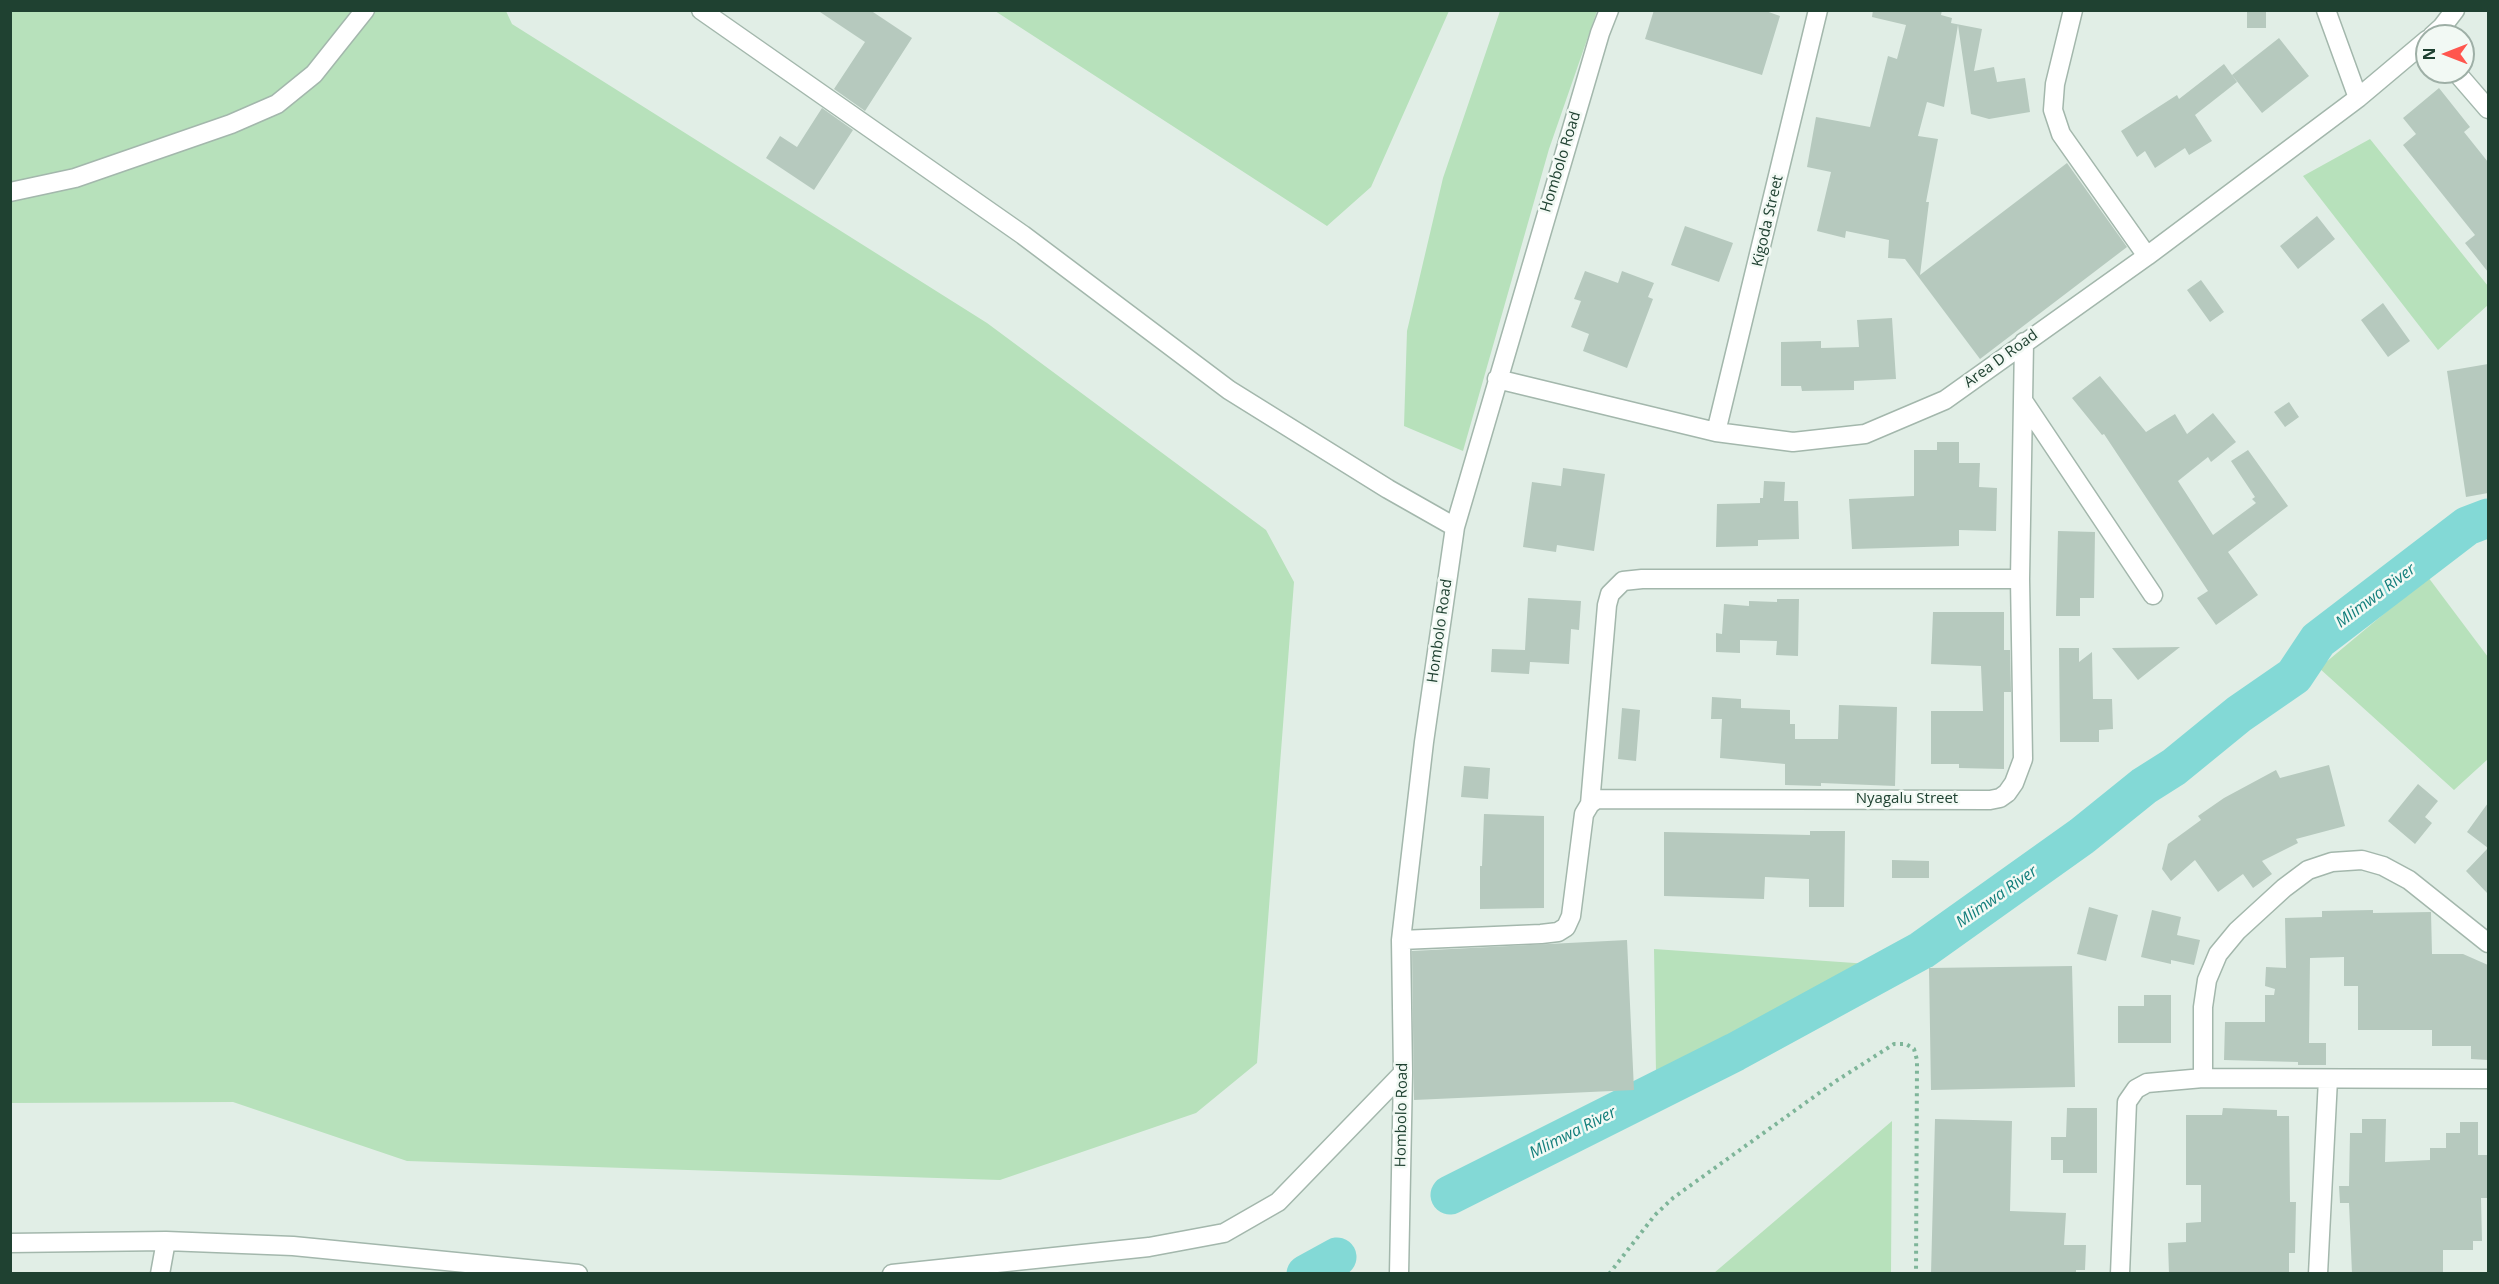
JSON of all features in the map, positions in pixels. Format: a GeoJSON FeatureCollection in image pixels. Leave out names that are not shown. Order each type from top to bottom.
{"type":"FeatureCollection","features":[{"type":"Feature","properties":{"kind":"street"},"geometry":{"type":"LineString","coordinates":[[10,192],[75,178],[231,124],[277,104],[314,74],[365,10]]}},
{"type":"Feature","properties":{"kind":"street"},"geometry":{"type":"LineString","coordinates":[[701,10],[1023,236],[1229,390],[1388,489],[1455,527]]}},
{"type":"Feature","properties":{"kind":"street","name":"Hombolo Road"},"geometry":{"type":"LineString","coordinates":[[1399,1274],[1403,1073],[1401,940],[1424,742],[1455,527],[1600,33],[1609,10]]}},
{"type":"Feature","properties":{"kind":"street","name":"Kigoda Street"},"geometry":{"type":"LineString","coordinates":[[1716,432],[1818,10]]}},
{"type":"Feature","properties":{"kind":"street"},"geometry":{"type":"LineString","coordinates":[[2073,10],[2055,84],[2053,110],[2061,134],[2146,256]]}},
{"type":"Feature","properties":{"kind":"street"},"geometry":{"type":"LineString","coordinates":[[2326,10],[2358,98]]}},
{"type":"Feature","properties":{"kind":"street"},"geometry":{"type":"LineString","coordinates":[[2444,24],[2455,10]]}},
{"type":"Feature","properties":{"kind":"street","name":"Area D Road"},"geometry":{"type":"LineString","coordinates":[[1497,379],[1716,432],[1793,442],[1865,434],[1945,400],[2146,256],[2358,98],[2415,50]]}},
{"type":"Feature","properties":{"kind":"street"},"geometry":{"type":"LineString","coordinates":[[2466,84],[2488,109]]}},
{"type":"Feature","properties":{"kind":"street","name":"Nyagalu Street"},"geometry":{"type":"LineString","coordinates":[[1590,804],[1597,799],[1608,797],[1990,800],[2000,798],[2014,783],[2023,759],[2020,579],[2024,342]]}},
{"type":"Feature","properties":{"kind":"street"},"geometry":{"type":"LineString","coordinates":[[2024,402],[2153,595]]}},
{"type":"Feature","properties":{"kind":"street"},"geometry":{"type":"LineString","coordinates":[[1401,940],[1541,934],[1558,932],[1566,927],[1573,902],[1584,814],[1590,804],[1607,605],[1610,594],[1623,581],[1642,579],[2020,579]]}},
{"type":"Feature","properties":{"kind":"street"},"geometry":{"type":"LineString","coordinates":[[2203,1077],[2203,1007],[2207,980],[2218,954],[2244,924],[2308,870],[2332,862],[2362,860],[2383,866],[2409,880],[2488,943]]}},
{"type":"Feature","properties":{"kind":"street"},"geometry":{"type":"LineString","coordinates":[[892,1274],[1149,1247],[1224,1233],[1278,1202],[1403,1073]]}},
{"type":"Feature","properties":{"kind":"street"},"geometry":{"type":"LineString","coordinates":[[2120,1274],[2127,1101],[2136,1089],[2146,1083],[2203,1077],[2488,1079]]}},
{"type":"Feature","properties":{"kind":"street"},"geometry":{"type":"LineString","coordinates":[[2318,1274],[2328,1079]]}},
{"type":"Feature","properties":{"kind":"street"},"geometry":{"type":"LineString","coordinates":[[10,1244],[166,1241],[293,1246],[484,1269],[578,1274]]}},
{"type":"Feature","properties":{"kind":"street"},"geometry":{"type":"LineString","coordinates":[[160,1274],[166,1241]]}},
{"type":"Feature","properties":{"kind":"path"},"geometry":{"type":"LineString","coordinates":[[1609,1274],[1655,1215],[1673,1198],[1882,1050],[1894,1044],[1906,1044],[1914,1049],[1917,1060],[1916,1274]]}},
{"type":"Feature","properties":{"kind":"green space"},"geometry":{"type":"Polygon","coordinates":[[[1449,10],[1371,187],[1327,226],[995,11],[1449,10]]]}},
{"type":"Feature","properties":{"kind":"green space"},"geometry":{"type":"Polygon","coordinates":[[[10,11],[506,11],[512,24],[987,323],[1266,530],[1294,582],[1257,1063],[1196,1113],[1000,1180],[407,1161],[233,1102],[11,1103],[10,11]]]}},
{"type":"Feature","properties":{"kind":"green space"},"geometry":{"type":"Polygon","coordinates":[[[1500,11],[1597,11],[1549,149],[1463,451],[1404,426],[1407,331],[1443,178],[1500,11]]]}},
{"type":"Feature","properties":{"kind":"green space"},"geometry":{"type":"Polygon","coordinates":[[[2370,139],[2488,286],[2488,305],[2438,350],[2303,176],[2370,139]]]}},
{"type":"Feature","properties":{"kind":"green space"},"geometry":{"type":"Polygon","coordinates":[[[2428,577],[2488,657],[2488,759],[2454,790],[2319,668],[2428,577]]]}},
{"type":"Feature","properties":{"kind":"green space"},"geometry":{"type":"Polygon","coordinates":[[[1654,949],[1869,964],[1656,1073],[1654,949]]]}},
{"type":"Feature","properties":{"kind":"green space"},"geometry":{"type":"Polygon","coordinates":[[[1892,1121],[1891,1273],[1714,1273],[1892,1121]]]}},
{"type":"Feature","properties":{"kind":"building"},"geometry":{"type":"Polygon","coordinates":[[[817,10],[870,10],[912,38],[865,111],[834,89],[865,42],[817,10]]]}},
{"type":"Feature","properties":{"kind":"building"},"geometry":{"type":"Polygon","coordinates":[[[1654,10],[1763,10],[1780,16],[1762,75],[1645,39],[1654,10]]]}},
{"type":"Feature","properties":{"kind":"building"},"geometry":{"type":"Polygon","coordinates":[[[1873,10],[1942,10],[1941,15],[1952,18],[1951,23],[1982,29],[1974,71],[1994,67],[1997,82],[2025,78],[2030,112],[1989,119],[1971,114],[1958,25],[1944,107],[1927,102],[1918,136],[1938,139],[1926,202],[1929,202],[1920,275],[2067,163],[2127,247],[1980,359],[1905,259],[1888,258],[1889,240],[1846,231],[1845,238],[1817,231],[1831,172],[1807,167],[1816,117],[1870,127],[1888,56],[1897,59],[1906,25],[1872,17],[1873,10]]]}},
{"type":"Feature","properties":{"kind":"building"},"geometry":{"type":"Polygon","coordinates":[[[2247,10],[2266,10],[2266,28],[2247,28],[2247,10]]]}},
{"type":"Feature","properties":{"kind":"building"},"geometry":{"type":"Polygon","coordinates":[[[2279,38],[2309,76],[2262,113],[2232,75],[2279,38]]]}},
{"type":"Feature","properties":{"kind":"building"},"geometry":{"type":"Polygon","coordinates":[[[2224,64],[2237,82],[2195,115],[2212,141],[2189,155],[2185,148],[2155,168],[2145,151],[2137,157],[2121,131],[2177,95],[2179,99],[2224,64]]]}},
{"type":"Feature","properties":{"kind":"building"},"geometry":{"type":"Polygon","coordinates":[[[2439,88],[2470,127],[2464,132],[2488,162],[2488,272],[2465,243],[2475,235],[2403,145],[2416,134],[2403,118],[2439,88]]]}},
{"type":"Feature","properties":{"kind":"building"},"geometry":{"type":"Polygon","coordinates":[[[822,108],[853,130],[814,190],[766,158],[780,136],[797,147],[822,108]]]}},
{"type":"Feature","properties":{"kind":"building"},"geometry":{"type":"Polygon","coordinates":[[[2317,216],[2335,239],[2298,269],[2280,246],[2317,216]]]}},
{"type":"Feature","properties":{"kind":"building"},"geometry":{"type":"Polygon","coordinates":[[[1685,226],[1733,243],[1719,282],[1671,265],[1685,226]]]}},
{"type":"Feature","properties":{"kind":"building"},"geometry":{"type":"Polygon","coordinates":[[[1585,271],[1618,283],[1622,271],[1654,283],[1648,297],[1653,299],[1627,368],[1583,351],[1589,334],[1571,327],[1581,301],[1574,299],[1585,271]]]}},
{"type":"Feature","properties":{"kind":"building"},"geometry":{"type":"Polygon","coordinates":[[[2201,280],[2224,312],[2210,322],[2187,290],[2201,280]]]}},
{"type":"Feature","properties":{"kind":"building"},"geometry":{"type":"Polygon","coordinates":[[[2383,303],[2410,341],[2388,357],[2361,320],[2383,303]]]}},
{"type":"Feature","properties":{"kind":"building"},"geometry":{"type":"Polygon","coordinates":[[[1892,318],[1896,379],[1854,381],[1854,390],[1802,391],[1801,386],[1781,386],[1781,342],[1821,341],[1821,348],[1859,347],[1857,320],[1892,318]]]}},
{"type":"Feature","properties":{"kind":"building"},"geometry":{"type":"Polygon","coordinates":[[[2488,364],[2488,493],[2466,497],[2447,371],[2488,364]]]}},
{"type":"Feature","properties":{"kind":"building"},"geometry":{"type":"Polygon","coordinates":[[[2100,376],[2146,432],[2175,414],[2187,434],[2213,413],[2236,442],[2211,462],[2208,457],[2178,481],[2213,535],[2256,503],[2252,499],[2255,497],[2231,461],[2248,450],[2288,506],[2228,552],[2258,595],[2216,625],[2197,598],[2208,591],[2104,434],[2102,435],[2072,398],[2100,376]]]}},
{"type":"Feature","properties":{"kind":"building"},"geometry":{"type":"Polygon","coordinates":[[[2289,402],[2299,417],[2285,427],[2274,412],[2289,402]]]}},
{"type":"Feature","properties":{"kind":"building"},"geometry":{"type":"Polygon","coordinates":[[[1937,442],[1959,442],[1959,463],[1980,463],[1979,487],[1997,488],[1996,531],[1959,530],[1959,546],[1852,549],[1849,499],[1914,496],[1914,450],[1937,450],[1937,442]]]}},
{"type":"Feature","properties":{"kind":"building"},"geometry":{"type":"Polygon","coordinates":[[[1563,468],[1605,474],[1594,551],[1557,545],[1556,552],[1523,547],[1532,482],[1561,486],[1563,468]]]}},
{"type":"Feature","properties":{"kind":"building"},"geometry":{"type":"Polygon","coordinates":[[[1764,481],[1785,482],[1784,501],[1798,501],[1799,539],[1758,540],[1758,546],[1716,547],[1717,504],[1760,503],[1760,498],[1763,498],[1764,481]]]}},
{"type":"Feature","properties":{"kind":"building"},"geometry":{"type":"Polygon","coordinates":[[[2058,531],[2095,532],[2094,598],[2080,598],[2080,616],[2056,616],[2058,531]]]}},
{"type":"Feature","properties":{"kind":"building"},"geometry":{"type":"Polygon","coordinates":[[[1528,598],[1581,601],[1579,630],[1571,629],[1569,664],[1530,662],[1529,674],[1491,672],[1492,649],[1525,650],[1528,598]]]}},
{"type":"Feature","properties":{"kind":"building"},"geometry":{"type":"Polygon","coordinates":[[[1777,599],[1799,599],[1798,656],[1776,655],[1777,641],[1740,640],[1740,653],[1716,652],[1716,633],[1722,634],[1724,604],[1749,606],[1749,601],[1777,602],[1777,599]]]}},
{"type":"Feature","properties":{"kind":"building"},"geometry":{"type":"Polygon","coordinates":[[[1933,612],[2004,612],[2004,650],[2010,650],[2011,692],[2004,692],[2004,769],[1959,768],[1959,764],[1931,764],[1931,711],[1983,711],[1981,666],[1931,664],[1933,612]]]}},
{"type":"Feature","properties":{"kind":"building"},"geometry":{"type":"Polygon","coordinates":[[[2180,647],[2138,680],[2112,648],[2180,647]]]}},
{"type":"Feature","properties":{"kind":"building"},"geometry":{"type":"Polygon","coordinates":[[[2059,648],[2079,648],[2079,662],[2092,652],[2093,699],[2112,699],[2113,729],[2099,730],[2099,742],[2060,742],[2059,648]]]}},
{"type":"Feature","properties":{"kind":"building"},"geometry":{"type":"Polygon","coordinates":[[[1712,697],[1741,699],[1741,708],[1790,710],[1790,724],[1795,724],[1795,739],[1838,739],[1839,705],[1897,707],[1895,786],[1821,783],[1821,786],[1785,785],[1785,764],[1720,758],[1722,719],[1711,719],[1712,697]]]}},
{"type":"Feature","properties":{"kind":"building"},"geometry":{"type":"Polygon","coordinates":[[[1622,708],[1640,710],[1636,761],[1618,759],[1622,708]]]}},
{"type":"Feature","properties":{"kind":"building"},"geometry":{"type":"Polygon","coordinates":[[[2329,765],[2345,826],[2296,839],[2298,843],[2262,861],[2272,874],[2253,888],[2243,874],[2218,892],[2195,860],[2171,881],[2162,869],[2168,844],[2201,820],[2198,816],[2224,798],[2276,770],[2280,778],[2329,765]]]}},
{"type":"Feature","properties":{"kind":"building"},"geometry":{"type":"Polygon","coordinates":[[[1464,766],[1490,768],[1488,799],[1461,797],[1464,766]]]}},
{"type":"Feature","properties":{"kind":"building"},"geometry":{"type":"Polygon","coordinates":[[[2418,784],[2438,801],[2425,817],[2432,823],[2415,844],[2388,821],[2418,784]]]}},
{"type":"Feature","properties":{"kind":"building"},"geometry":{"type":"Polygon","coordinates":[[[2488,803],[2488,848],[2467,832],[2488,803]]]}},
{"type":"Feature","properties":{"kind":"building"},"geometry":{"type":"Polygon","coordinates":[[[1484,814],[1544,816],[1544,908],[1480,909],[1480,866],[1482,866],[1484,814]]]}},
{"type":"Feature","properties":{"kind":"building"},"geometry":{"type":"Polygon","coordinates":[[[1810,831],[1845,831],[1844,907],[1809,907],[1809,879],[1765,877],[1764,899],[1664,896],[1664,832],[1810,835],[1810,831]]]}},
{"type":"Feature","properties":{"kind":"building"},"geometry":{"type":"Polygon","coordinates":[[[2488,848],[2488,894],[2466,871],[2488,848]]]}},
{"type":"Feature","properties":{"kind":"building"},"geometry":{"type":"Polygon","coordinates":[[[1892,860],[1929,861],[1929,878],[1892,878],[1892,860]]]}},
{"type":"Feature","properties":{"kind":"building"},"geometry":{"type":"Polygon","coordinates":[[[2089,907],[2118,915],[2106,961],[2077,954],[2089,907]]]}},
{"type":"Feature","properties":{"kind":"building"},"geometry":{"type":"Polygon","coordinates":[[[2152,910],[2181,917],[2177,935],[2200,940],[2194,965],[2171,960],[2171,964],[2141,957],[2152,910]]]}},
{"type":"Feature","properties":{"kind":"building"},"geometry":{"type":"Polygon","coordinates":[[[2373,910],[2373,913],[2431,912],[2432,954],[2463,954],[2488,965],[2488,1060],[2471,1059],[2471,1046],[2432,1046],[2432,1030],[2358,1030],[2358,986],[2344,986],[2344,957],[2310,958],[2309,1043],[2326,1043],[2326,1065],[2224,1060],[2225,1022],[2265,1022],[2265,995],[2274,995],[2275,989],[2265,986],[2266,967],[2286,968],[2285,918],[2322,917],[2322,911],[2373,910]]]}},
{"type":"Feature","properties":{"kind":"building"},"geometry":{"type":"Polygon","coordinates":[[[1627,940],[1634,1090],[1414,1100],[1412,951],[1627,940]]]}},
{"type":"Feature","properties":{"kind":"building"},"geometry":{"type":"Polygon","coordinates":[[[2072,966],[2075,1087],[1931,1090],[1929,968],[2072,966]]]}},
{"type":"Feature","properties":{"kind":"building"},"geometry":{"type":"Polygon","coordinates":[[[2144,995],[2171,995],[2171,1043],[2118,1043],[2118,1006],[2144,1006],[2144,995]]]}},
{"type":"Feature","properties":{"kind":"building"},"geometry":{"type":"Polygon","coordinates":[[[2067,1108],[2097,1108],[2097,1173],[2063,1173],[2063,1160],[2051,1160],[2051,1137],[2066,1137],[2067,1108]]]}},
{"type":"Feature","properties":{"kind":"building"},"geometry":{"type":"Polygon","coordinates":[[[2223,1108],[2277,1110],[2277,1116],[2289,1116],[2290,1202],[2296,1202],[2295,1253],[2289,1253],[2289,1274],[2169,1274],[2168,1243],[2186,1242],[2186,1223],[2201,1222],[2201,1185],[2186,1185],[2186,1115],[2222,1115],[2223,1108]]]}},
{"type":"Feature","properties":{"kind":"building"},"geometry":{"type":"Polygon","coordinates":[[[1935,1119],[2012,1121],[2010,1211],[2066,1213],[2064,1245],[2086,1245],[2085,1270],[2076,1270],[2076,1274],[1931,1274],[1935,1119]]]}},
{"type":"Feature","properties":{"kind":"building"},"geometry":{"type":"Polygon","coordinates":[[[2362,1119],[2386,1119],[2385,1162],[2430,1160],[2430,1148],[2446,1148],[2446,1133],[2460,1133],[2460,1122],[2478,1122],[2478,1155],[2488,1155],[2488,1198],[2481,1198],[2482,1241],[2473,1241],[2473,1250],[2443,1250],[2443,1274],[2352,1274],[2349,1203],[2340,1203],[2339,1186],[2349,1186],[2350,1133],[2362,1133],[2362,1119]]]}},
{"type":"Feature","properties":{"kind":"waterway","name":"Mlimwa River"},"geometry":{"type":"LineString","coordinates":[[1450,1195],[1735,1052],[1922,950],[2082,836],[2144,786],[2174,767],[2239,714],[2294,676],[2318,640],[2467,526],[2488,518]]}},
{"type":"Feature","properties":{"kind":"waterway","name":"Mlimwa River"},"geometry":{"type":"LineString","coordinates":[[1306,1274],[1337,1257]]}}]}
